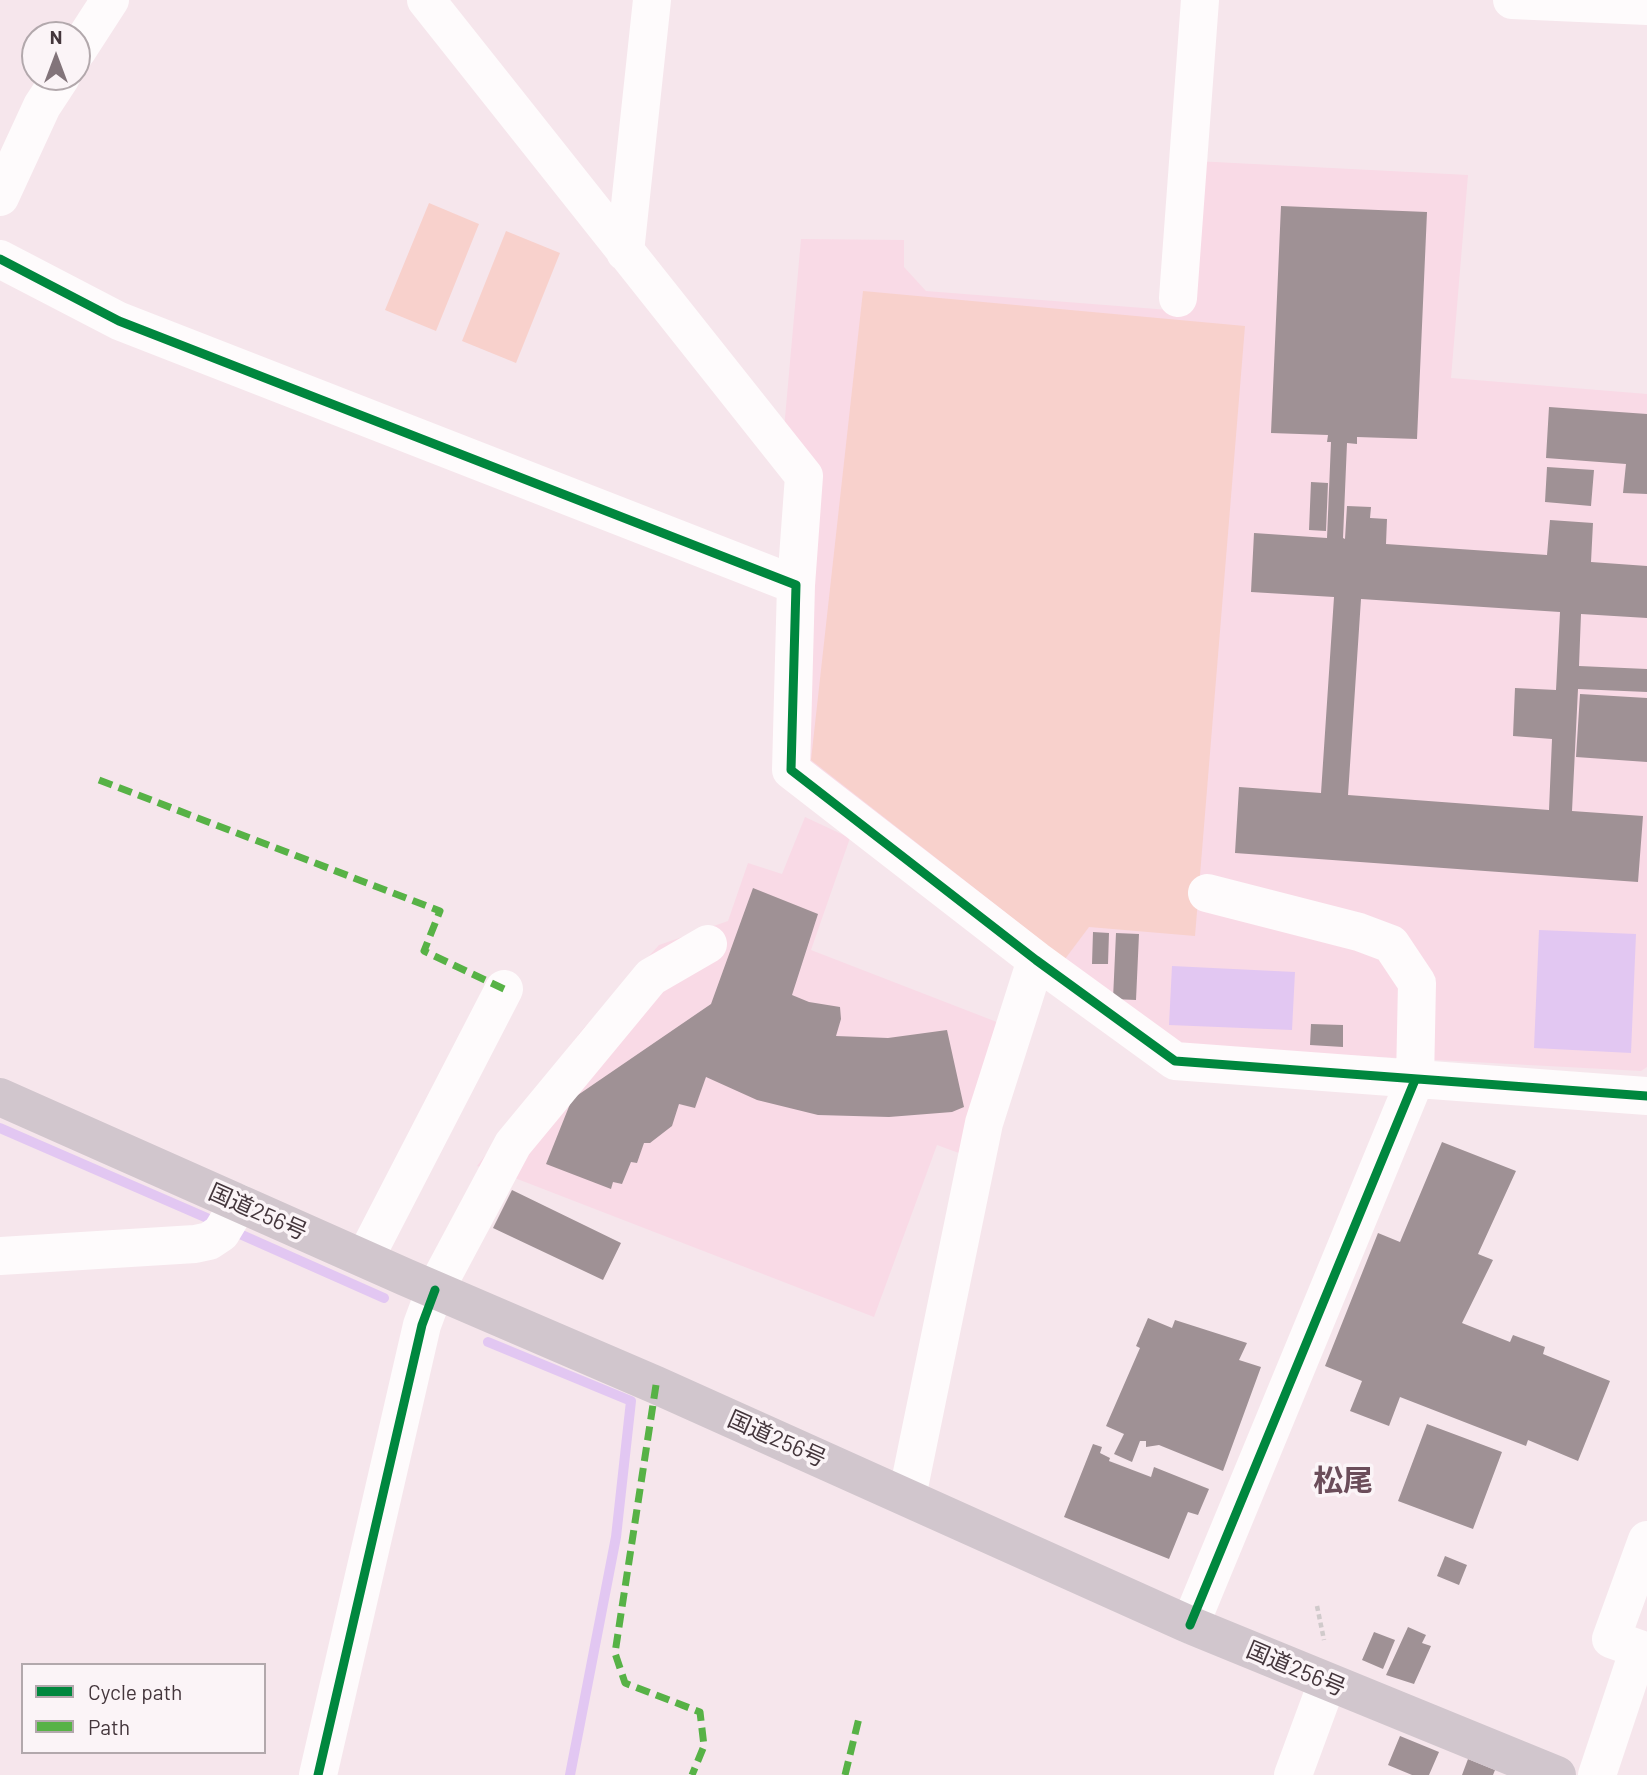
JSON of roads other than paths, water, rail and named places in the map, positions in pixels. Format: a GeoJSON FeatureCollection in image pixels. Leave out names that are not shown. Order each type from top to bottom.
{"type":"FeatureCollection","features":[{"type":"Feature","properties":{"kind":"highway","name":"国道256号"},"geometry":{"type":"LineString","coordinates":[[0,1097],[907,1497],[1190,1625],[1557,1775]]}},
{"type":"Feature","properties":{"kind":"street"},"geometry":{"type":"LineString","coordinates":[[91,29],[110,0]]}},
{"type":"Feature","properties":{"kind":"street"},"geometry":{"type":"LineString","coordinates":[[426,0],[804,476],[796,585],[791,770],[1036,960],[1175,1062],[1647,1096]]}},
{"type":"Feature","properties":{"kind":"street"},"geometry":{"type":"LineString","coordinates":[[625,252],[652,0]]}},
{"type":"Feature","properties":{"kind":"street"},"geometry":{"type":"LineString","coordinates":[[1178,298],[1200,0]]}},
{"type":"Feature","properties":{"kind":"street"},"geometry":{"type":"LineString","coordinates":[[1512,0],[1647,6]]}},
{"type":"Feature","properties":{"kind":"street"},"geometry":{"type":"LineString","coordinates":[[0,197],[42,106],[52,91]]}},
{"type":"Feature","properties":{"kind":"street"},"geometry":{"type":"LineString","coordinates":[[0,259],[119,321],[796,585]]}},
{"type":"Feature","properties":{"kind":"street"},"geometry":{"type":"LineString","coordinates":[[1190,1625],[1415,1080],[1417,983],[1391,944],[1359,932],[1207,893]]}},
{"type":"Feature","properties":{"kind":"street"},"geometry":{"type":"LineString","coordinates":[[318,1775],[422,1325],[435,1290],[513,1144],[651,977],[708,944]]}},
{"type":"Feature","properties":{"kind":"street"},"geometry":{"type":"LineString","coordinates":[[907,1497],[984,1123],[1036,960]]}},
{"type":"Feature","properties":{"kind":"street"},"geometry":{"type":"LineString","coordinates":[[365,1258],[504,989]]}},
{"type":"Feature","properties":{"kind":"street"},"geometry":{"type":"LineString","coordinates":[[0,1256],[209,1241],[221,1233],[239,1203]]}},
{"type":"Feature","properties":{"kind":"street"},"geometry":{"type":"LineString","coordinates":[[1597,1775],[1639,1649],[1611,1639],[1647,1540]]}},
{"type":"Feature","properties":{"kind":"street"},"geometry":{"type":"LineString","coordinates":[[1293,1775],[1327,1683]]}},
{"type":"Feature","properties":{"kind":"waterway"},"geometry":{"type":"LineString","coordinates":[[0,1128],[207,1218]]}},
{"type":"Feature","properties":{"kind":"waterway"},"geometry":{"type":"LineString","coordinates":[[242,1235],[384,1298]]}},
{"type":"Feature","properties":{"kind":"waterway"},"geometry":{"type":"LineString","coordinates":[[488,1342],[631,1401],[616,1537],[570,1775]]}},
{"type":"Feature","properties":{"kind":"district","name":"松尾"},"geometry":{"type":"Point","coordinates":[1343,1481]}}]}
